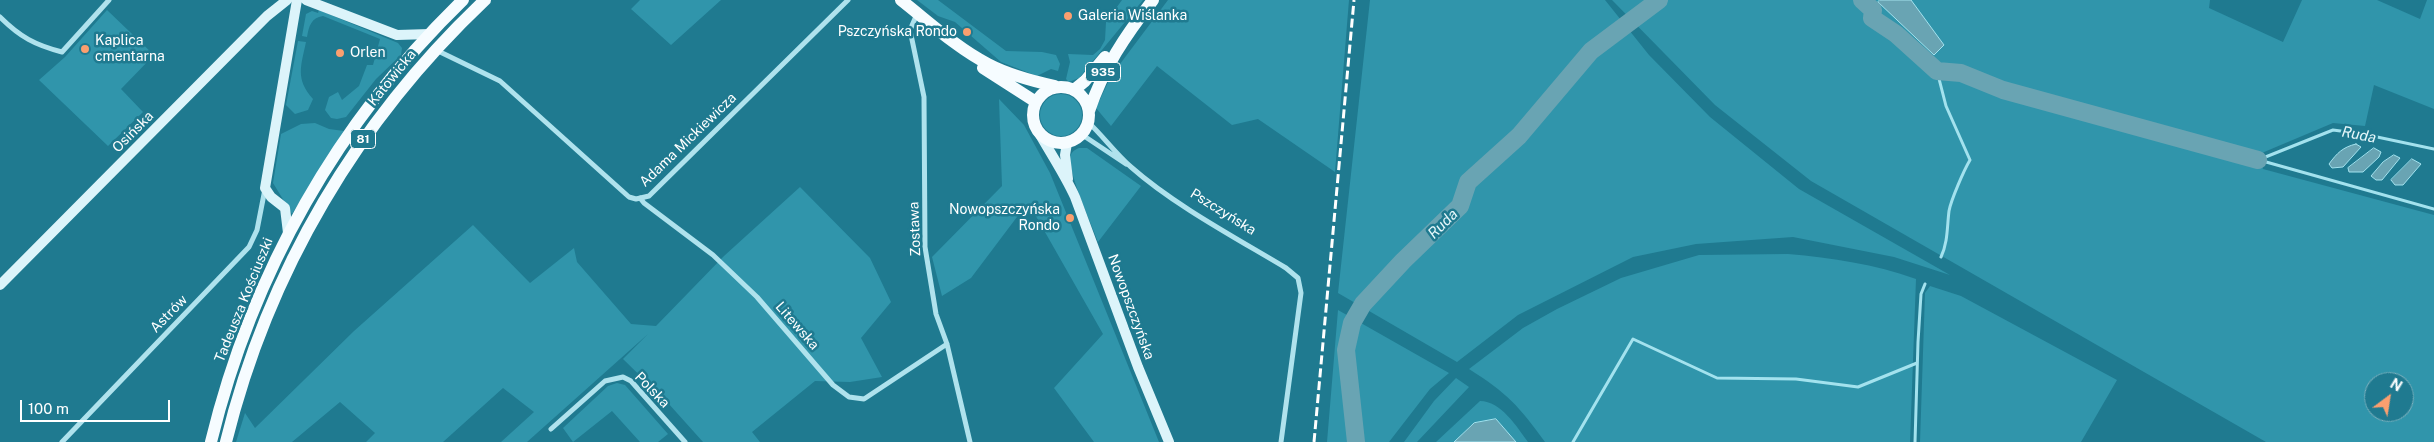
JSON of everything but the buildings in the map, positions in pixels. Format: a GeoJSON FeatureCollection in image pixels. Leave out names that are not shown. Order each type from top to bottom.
{"type":"FeatureCollection","features":[{"type":"Feature","properties":{"kind":"main road","name":"Katowicka"},"geometry":{"type":"LineString","coordinates":[[288,233],[329,162],[359,118],[402,64],[463,0]]}},
{"type":"Feature","properties":{"kind":"main road","name":"Katowicka"},"geometry":{"type":"LineString","coordinates":[[303,237],[342,170],[368,133],[435,50],[485,0]]}},
{"type":"Feature","properties":{"kind":"main road"},"geometry":{"type":"LineString","coordinates":[[901,0],[966,51],[985,70],[1036,102]]}},
{"type":"Feature","properties":{"kind":"main road","name":"935"},"geometry":{"type":"LineString","coordinates":[[1074,90],[1085,81],[1124,37],[1153,0]]}},
{"type":"Feature","properties":{"kind":"main road","name":"935"},"geometry":{"type":"LineString","coordinates":[[1067,142],[1081,134],[1100,77],[1124,37]]}},
{"type":"Feature","properties":{"kind":"main road"},"geometry":{"type":"LineString","coordinates":[[966,51],[989,64],[1015,75],[1055,86]]}},
{"type":"Feature","properties":{"kind":"main road"},"geometry":{"type":"LineString","coordinates":[[1055,86],[1045,92],[1036,102],[1032,118],[1039,133],[1052,141],[1067,142]]}},
{"type":"Feature","properties":{"kind":"main road","name":"935"},"geometry":{"type":"LineString","coordinates":[[1055,86],[1074,90],[1083,97],[1088,116]]}},
{"type":"Feature","properties":{"kind":"main road","name":"Tadeusza Kościuszki"},"geometry":{"type":"LineString","coordinates":[[211,442],[234,361],[248,323],[288,233]]}},
{"type":"Feature","properties":{"kind":"main road","name":"Tadeusza Kościuszki"},"geometry":{"type":"LineString","coordinates":[[226,442],[260,330],[303,237]]}},
{"type":"Feature","properties":{"kind":"street"},"geometry":{"type":"LineString","coordinates":[[0,18],[17,34],[34,43],[62,52],[109,0]]}},
{"type":"Feature","properties":{"kind":"street","name":"Osińska"},"geometry":{"type":"LineString","coordinates":[[0,285],[267,16],[287,0]]}},
{"type":"Feature","properties":{"kind":"street"},"geometry":{"type":"LineString","coordinates":[[265,188],[297,0]]}},
{"type":"Feature","properties":{"kind":"street"},"geometry":{"type":"LineString","coordinates":[[306,0],[397,35],[430,34]]}},
{"type":"Feature","properties":{"kind":"street","name":"Adama Mickiewicza"},"geometry":{"type":"LineString","coordinates":[[435,50],[500,81],[629,197],[640,198],[649,196],[848,0]]}},
{"type":"Feature","properties":{"kind":"street","name":"Zostawa"},"geometry":{"type":"LineString","coordinates":[[917,13],[910,30],[924,97],[925,247],[936,314],[947,344],[970,442]]}},
{"type":"Feature","properties":{"kind":"street","name":"Pszczyńska"},"geometry":{"type":"LineString","coordinates":[[1088,116],[1131,167]]}},
{"type":"Feature","properties":{"kind":"street","name":"Nowopszczyńska"},"geometry":{"type":"LineString","coordinates":[[1039,133],[1057,166],[1068,181]]}},
{"type":"Feature","properties":{"kind":"street","name":"Pszczyńska"},"geometry":{"type":"LineString","coordinates":[[1081,134],[1187,207],[1286,268],[1299,282],[1301,293],[1281,442]]}},
{"type":"Feature","properties":{"kind":"street","name":"Nowopszczyńska"},"geometry":{"type":"LineString","coordinates":[[1067,142],[1065,159],[1068,181],[1169,442]]}},
{"type":"Feature","properties":{"kind":"street","name":"Tadeusza Kościuszki"},"geometry":{"type":"LineString","coordinates":[[265,188],[271,197],[285,208],[288,233]]}},
{"type":"Feature","properties":{"kind":"street","name":"Astrów"},"geometry":{"type":"LineString","coordinates":[[62,442],[249,247],[257,230],[265,188]]}},
{"type":"Feature","properties":{"kind":"street","name":"Litewska"},"geometry":{"type":"LineString","coordinates":[[640,198],[713,255],[751,291],[833,385],[849,397],[864,399],[947,344]]}},
{"type":"Feature","properties":{"kind":"street","name":"Polska"},"geometry":{"type":"LineString","coordinates":[[551,429],[605,381],[623,377],[631,381],[685,442]]}},
{"type":"Feature","properties":{"kind":"shaded area"},"geometry":{"type":"Polygon","coordinates":[[[640,0],[721,0],[671,45],[631,9],[640,0]]]}},
{"type":"Feature","properties":{"kind":"shaded area"},"geometry":{"type":"Polygon","coordinates":[[[917,0],[938,0],[1006,51],[1042,52],[1056,55],[1060,64],[1058,71],[1051,69],[1037,76],[1001,62],[955,22],[938,16],[917,0]]]}},
{"type":"Feature","properties":{"kind":"shaded area"},"geometry":{"type":"Polygon","coordinates":[[[1122,0],[1143,0],[1079,78],[1069,82],[1066,79],[1070,62],[1068,54],[1093,55],[1100,49],[1105,40],[1106,22],[1122,0]]]}},
{"type":"Feature","properties":{"kind":"shaded area"},"geometry":{"type":"Polygon","coordinates":[[[1168,0],[1349,0],[1335,172],[1258,119],[1232,125],[1157,66],[1111,126],[1096,108],[1111,76],[1168,0]]]}},
{"type":"Feature","properties":{"kind":"shaded area"},"geometry":{"type":"Polygon","coordinates":[[[1370,0],[1605,0],[1649,55],[1710,117],[1799,189],[1950,275],[1894,257],[1793,237],[1696,244],[1633,257],[1518,315],[1457,362],[1338,293],[1370,0]]]}},
{"type":"Feature","properties":{"kind":"shaded area"},"geometry":{"type":"Polygon","coordinates":[[[1612,0],[2210,0],[2209,8],[2283,42],[2302,0],[2377,0],[2420,19],[2427,0],[2434,0],[2434,109],[2374,85],[2365,126],[2333,123],[2257,155],[2263,169],[2434,215],[2434,442],[2266,442],[1811,181],[1715,105],[1612,0]]]}},
{"type":"Feature","properties":{"kind":"shaded area"},"geometry":{"type":"Polygon","coordinates":[[[1880,0],[1911,0],[1944,45],[1934,55],[1878,2],[1880,0]]]}},
{"type":"Feature","properties":{"kind":"shaded area"},"geometry":{"type":"Polygon","coordinates":[[[107,10],[154,55],[121,89],[143,112],[108,146],[39,80],[65,57],[107,10]]]}},
{"type":"Feature","properties":{"kind":"shaded area"},"geometry":{"type":"Polygon","coordinates":[[[319,10],[398,43],[402,48],[401,55],[376,79],[346,117],[337,119],[331,118],[325,110],[329,97],[338,92],[342,100],[359,86],[367,65],[373,65],[380,39],[323,16],[311,23],[307,37],[302,36],[306,14],[312,11],[318,13],[319,10]]]}},
{"type":"Feature","properties":{"kind":"shaded area"},"geometry":{"type":"Polygon","coordinates":[[[298,41],[306,42],[301,72],[307,92],[313,99],[308,110],[295,114],[286,105],[298,41]]]}},
{"type":"Feature","properties":{"kind":"shaded area"},"geometry":{"type":"Polygon","coordinates":[[[1065,94],[1073,97],[1079,103],[1082,115],[1079,127],[1073,133],[1057,136],[1049,133],[1043,127],[1040,111],[1043,103],[1049,97],[1065,94]]]}},
{"type":"Feature","properties":{"kind":"shaded area"},"geometry":{"type":"Polygon","coordinates":[[[999,99],[1024,125],[1050,173],[1159,442],[1094,442],[1054,388],[1103,334],[1033,211],[1023,209],[971,278],[942,296],[932,257],[1002,186],[999,99]]]}},
{"type":"Feature","properties":{"kind":"shaded area"},"geometry":{"type":"Polygon","coordinates":[[[315,123],[329,129],[344,131],[292,214],[273,183],[281,134],[301,124],[315,123]]]}},
{"type":"Feature","properties":{"kind":"shaded area"},"geometry":{"type":"Polygon","coordinates":[[[2356,144],[2361,147],[2343,167],[2332,168],[2329,164],[2338,154],[2347,147],[2356,144]]]}},
{"type":"Feature","properties":{"kind":"shaded area"},"geometry":{"type":"Polygon","coordinates":[[[1079,148],[1087,148],[1141,186],[1098,242],[1077,189],[1071,168],[1071,155],[1079,148]]]}},
{"type":"Feature","properties":{"kind":"shaded area"},"geometry":{"type":"Polygon","coordinates":[[[2374,148],[2381,152],[2379,157],[2363,172],[2349,172],[2348,168],[2374,148]]]}},
{"type":"Feature","properties":{"kind":"shaded area"},"geometry":{"type":"Polygon","coordinates":[[[2394,155],[2400,158],[2382,180],[2376,180],[2371,176],[2383,162],[2394,155]]]}},
{"type":"Feature","properties":{"kind":"shaded area"},"geometry":{"type":"Polygon","coordinates":[[[2412,159],[2421,164],[2403,185],[2395,185],[2391,180],[2412,159]]]}},
{"type":"Feature","properties":{"kind":"shaded area"},"geometry":{"type":"Polygon","coordinates":[[[800,187],[870,258],[891,302],[861,338],[882,377],[850,382],[815,381],[752,432],[760,442],[703,442],[668,403],[623,359],[648,334],[527,442],[501,442],[534,412],[503,388],[443,442],[366,442],[375,433],[340,402],[292,442],[236,442],[245,413],[255,428],[354,331],[473,225],[530,283],[574,248],[577,262],[631,324],[656,326],[724,256],[800,187]]]}},
{"type":"Feature","properties":{"kind":"shaded area"},"geometry":{"type":"Polygon","coordinates":[[[1788,254],[1853,262],[1885,269],[1916,279],[1910,442],[1545,442],[1512,401],[1469,369],[1523,328],[1621,278],[1699,255],[1788,254]]]}},
{"type":"Feature","properties":{"kind":"shaded area"},"geometry":{"type":"Polygon","coordinates":[[[1930,286],[1961,296],[2117,380],[2081,442],[1920,442],[1925,293],[1930,286]]]}},
{"type":"Feature","properties":{"kind":"shaded area"},"geometry":{"type":"Polygon","coordinates":[[[1338,310],[1449,373],[1430,389],[1389,442],[1327,442],[1338,310]]]}},
{"type":"Feature","properties":{"kind":"shaded area"},"geometry":{"type":"Polygon","coordinates":[[[1456,378],[1469,387],[1417,442],[1404,442],[1434,401],[1456,378]]]}},
{"type":"Feature","properties":{"kind":"shaded area"},"geometry":{"type":"Polygon","coordinates":[[[617,383],[625,385],[668,434],[658,442],[640,442],[612,411],[573,442],[563,428],[608,386],[617,383]]]}},
{"type":"Feature","properties":{"kind":"shaded area"},"geometry":{"type":"Polygon","coordinates":[[[1480,401],[1488,402],[1502,410],[1514,422],[1528,442],[1516,442],[1496,419],[1471,425],[1454,442],[1436,442],[1480,401]]]}},
{"type":"Feature","properties":{"kind":"shaded area"},"geometry":{"type":"Polygon","coordinates":[[[1496,419],[1516,442],[1454,442],[1474,423],[1496,419]]]}},
{"type":"Feature","properties":{"kind":"waterway","name":"Ruda"},"geometry":{"type":"LineString","coordinates":[[1356,442],[1346,350],[1352,323],[1363,304],[1403,261],[1460,206],[1468,182],[1519,136],[1591,51],[1659,0]]}},
{"type":"Feature","properties":{"kind":"waterway"},"geometry":{"type":"LineString","coordinates":[[1862,0],[1873,10],[1872,18],[1896,34],[1937,71],[1961,73],[2003,90],[2258,160]]}},
{"type":"Feature","properties":{"kind":"waterway"},"geometry":{"type":"LineString","coordinates":[[1937,71],[1946,106],[1970,160],[1950,206],[1946,240],[1941,257]]}},
{"type":"Feature","properties":{"kind":"waterway","name":"Ruda"},"geometry":{"type":"LineString","coordinates":[[2258,160],[2333,130],[2363,134],[2434,149]]}},
{"type":"Feature","properties":{"kind":"waterway"},"geometry":{"type":"LineString","coordinates":[[2259,160],[2434,209]]}},
{"type":"Feature","properties":{"kind":"waterway"},"geometry":{"type":"LineString","coordinates":[[1915,442],[1921,294],[1925,284]]}},
{"type":"Feature","properties":{"kind":"waterway"},"geometry":{"type":"LineString","coordinates":[[1573,442],[1633,339],[1717,378],[1796,379],[1858,387],[1917,363]]}},
{"type":"Feature","properties":{"kind":"railway"},"geometry":{"type":"LineString","coordinates":[[1314,442],[1354,0]]}},
{"type":"Feature","properties":{"kind":"place","name":"Galeria Wiślanka"},"geometry":{"type":"Point","coordinates":[1068,16]}},
{"type":"Feature","properties":{"kind":"place","name":"Pszczyńska Rondo"},"geometry":{"type":"Point","coordinates":[967,32]}},
{"type":"Feature","properties":{"kind":"place","name":"Kaplica cmentarna"},"geometry":{"type":"Point","coordinates":[85,49]}},
{"type":"Feature","properties":{"kind":"place","name":"Orlen"},"geometry":{"type":"Point","coordinates":[340,53]}},
{"type":"Feature","properties":{"kind":"place","name":"Nowopszczyńska Rondo"},"geometry":{"type":"Point","coordinates":[1070,218]}}]}
